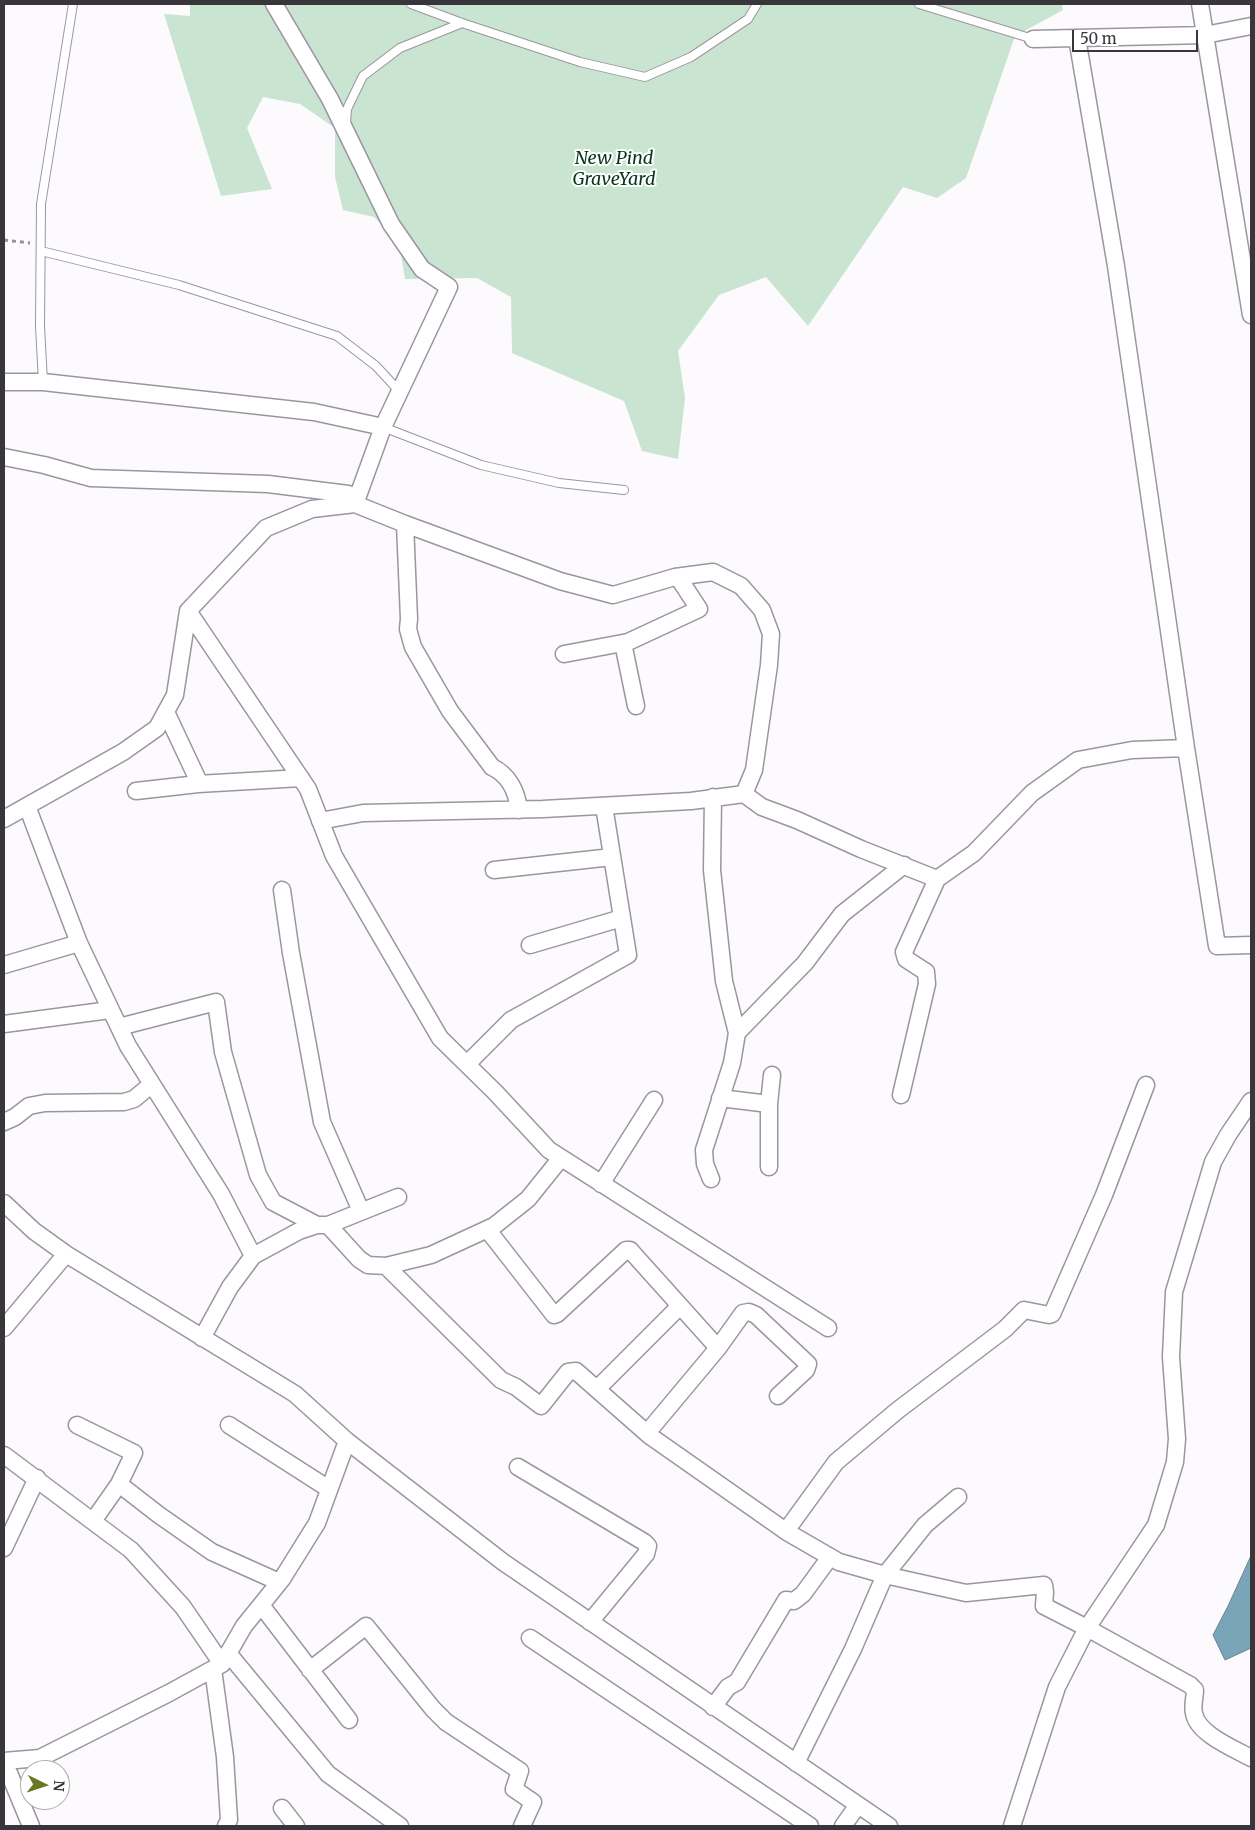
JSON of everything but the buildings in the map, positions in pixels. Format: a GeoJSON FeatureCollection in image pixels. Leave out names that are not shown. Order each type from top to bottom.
{"type":"FeatureCollection","features":[{"type":"Feature","properties":{"kind":"street"},"geometry":{"type":"LineString","coordinates":[[274,4],[330,99],[391,224],[422,269],[449,287],[383,427],[355,504]]}},
{"type":"Feature","properties":{"kind":"street"},"geometry":{"type":"LineString","coordinates":[[1200,4],[1251,315]]}},
{"type":"Feature","properties":{"kind":"street"},"geometry":{"type":"LineString","coordinates":[[1034,39],[1205,35],[1251,26]]}},
{"type":"Feature","properties":{"kind":"street"},"geometry":{"type":"LineString","coordinates":[[1077,38],[1116,266],[1186,748],[1217,946],[1251,945]]}},
{"type":"Feature","properties":{"kind":"street"},"geometry":{"type":"LineString","coordinates":[[4,382],[43,382],[314,412],[383,427]]}},
{"type":"Feature","properties":{"kind":"street"},"geometry":{"type":"LineString","coordinates":[[4,457],[44,465],[91,478],[268,484],[348,494],[355,504]]}},
{"type":"Feature","properties":{"kind":"street"},"geometry":{"type":"LineString","coordinates":[[4,819],[123,752],[157,728],[175,695],[188,611],[266,528],[312,509],[355,504],[560,581],[613,595],[678,577],[713,572],[741,586],[762,610],[771,634],[754,770],[744,794]]}},
{"type":"Feature","properties":{"kind":"street"},"geometry":{"type":"LineString","coordinates":[[405,524],[410,618],[408,629],[413,647],[450,711],[492,767],[502,771],[514,790],[519,810]]}},
{"type":"Feature","properties":{"kind":"street"},"geometry":{"type":"LineString","coordinates":[[564,654],[628,642],[699,609],[678,577]]}},
{"type":"Feature","properties":{"kind":"street"},"geometry":{"type":"LineString","coordinates":[[188,611],[308,789],[334,856],[440,1038],[548,1150],[828,1328]]}},
{"type":"Feature","properties":{"kind":"street"},"geometry":{"type":"LineString","coordinates":[[623,643],[636,706]]}},
{"type":"Feature","properties":{"kind":"street"},"geometry":{"type":"LineString","coordinates":[[166,712],[197,778],[198,784]]}},
{"type":"Feature","properties":{"kind":"street"},"geometry":{"type":"LineString","coordinates":[[901,1095],[928,984],[926,972],[906,959],[904,952],[937,879],[974,853],[1032,793],[1078,760],[1132,750],[1186,748]]}},
{"type":"Feature","properties":{"kind":"street"},"geometry":{"type":"LineString","coordinates":[[136,791],[198,784],[301,778]]}},
{"type":"Feature","properties":{"kind":"street"},"geometry":{"type":"LineString","coordinates":[[320,821],[363,813],[519,810],[604,806],[691,801],[744,794],[762,807],[937,879]]}},
{"type":"Feature","properties":{"kind":"street"},"geometry":{"type":"LineString","coordinates":[[711,1179],[704,1150],[732,1063],[737,1032],[724,981],[712,870],[712,797]]}},
{"type":"Feature","properties":{"kind":"street"},"geometry":{"type":"LineString","coordinates":[[27,806],[79,943],[128,1046],[222,1194],[253,1256]]}},
{"type":"Feature","properties":{"kind":"street"},"geometry":{"type":"LineString","coordinates":[[467,1064],[511,1020],[628,956],[604,806]]}},
{"type":"Feature","properties":{"kind":"street"},"geometry":{"type":"LineString","coordinates":[[494,870],[612,857]]}},
{"type":"Feature","properties":{"kind":"street"},"geometry":{"type":"LineString","coordinates":[[737,1032],[804,963],[842,914],[904,865]]}},
{"type":"Feature","properties":{"kind":"street"},"geometry":{"type":"LineString","coordinates":[[282,890],[291,953],[322,1122],[361,1211]]}},
{"type":"Feature","properties":{"kind":"street"},"geometry":{"type":"LineString","coordinates":[[530,945],[622,918]]}},
{"type":"Feature","properties":{"kind":"street"},"geometry":{"type":"LineString","coordinates":[[4,964],[79,943]]}},
{"type":"Feature","properties":{"kind":"street"},"geometry":{"type":"LineString","coordinates":[[119,1027],[216,1002],[223,1052],[258,1175],[273,1202],[323,1225],[368,1265],[386,1266],[431,1255],[494,1226],[528,1198],[561,1158]]}},
{"type":"Feature","properties":{"kind":"street"},"geometry":{"type":"LineString","coordinates":[[4,1024],[110,1010]]}},
{"type":"Feature","properties":{"kind":"street"},"geometry":{"type":"LineString","coordinates":[[769,1167],[769,1104],[772,1075]]}},
{"type":"Feature","properties":{"kind":"street"},"geometry":{"type":"LineString","coordinates":[[4,1122],[15,1117],[30,1106],[45,1103],[124,1102],[134,1099],[152,1084]]}},
{"type":"Feature","properties":{"kind":"street"},"geometry":{"type":"LineString","coordinates":[[786,1531],[836,1462],[898,1410],[1005,1329],[1024,1310],[1052,1314],[1104,1195],[1146,1085]]}},
{"type":"Feature","properties":{"kind":"street"},"geometry":{"type":"LineString","coordinates":[[720,1098],[769,1104]]}},
{"type":"Feature","properties":{"kind":"street"},"geometry":{"type":"LineString","coordinates":[[601,1184],[654,1100]]}},
{"type":"Feature","properties":{"kind":"street"},"geometry":{"type":"LineString","coordinates":[[1012,1826],[1057,1687],[1087,1628],[1156,1524],[1176,1455],[1177,1439],[1171,1357],[1174,1292],[1213,1162],[1251,1100]]}},
{"type":"Feature","properties":{"kind":"street"},"geometry":{"type":"LineString","coordinates":[[202,1338],[230,1287],[253,1256],[299,1231],[323,1225],[398,1197]]}},
{"type":"Feature","properties":{"kind":"street"},"geometry":{"type":"LineString","coordinates":[[4,1203],[34,1231],[66,1254],[295,1394],[347,1441],[502,1562],[889,1826]]}},
{"type":"Feature","properties":{"kind":"street"},"geometry":{"type":"LineString","coordinates":[[487,1229],[554,1315],[626,1250],[630,1250],[718,1348]]}},
{"type":"Feature","properties":{"kind":"street"},"geometry":{"type":"LineString","coordinates":[[4,1328],[66,1254]]}},
{"type":"Feature","properties":{"kind":"street"},"geometry":{"type":"LineString","coordinates":[[386,1266],[501,1380],[516,1387],[541,1406],[568,1372],[576,1372],[647,1432],[786,1531],[830,1557],[854,1567],[966,1593],[1044,1585],[1044,1606],[1190,1685],[1195,1690],[1194,1714],[1202,1728],[1216,1739],[1251,1758]]}},
{"type":"Feature","properties":{"kind":"street"},"geometry":{"type":"LineString","coordinates":[[596,1390],[680,1306]]}},
{"type":"Feature","properties":{"kind":"street"},"geometry":{"type":"LineString","coordinates":[[647,1432],[718,1348],[743,1314],[749,1312],[756,1315],[808,1364],[806,1370],[778,1396]]}},
{"type":"Feature","properties":{"kind":"street"},"geometry":{"type":"LineString","coordinates":[[77,1425],[134,1453],[119,1484],[93,1521]]}},
{"type":"Feature","properties":{"kind":"street"},"geometry":{"type":"LineString","coordinates":[[229,1425],[329,1489]]}},
{"type":"Feature","properties":{"kind":"street"},"geometry":{"type":"LineString","coordinates":[[31,1826],[4,1761],[40,1758],[221,1662],[244,1626],[279,1582],[317,1524],[347,1441]]}},
{"type":"Feature","properties":{"kind":"street"},"geometry":{"type":"LineString","coordinates":[[4,1455],[131,1550],[183,1607],[221,1662],[328,1774],[400,1826]]}},
{"type":"Feature","properties":{"kind":"street"},"geometry":{"type":"LineString","coordinates":[[518,1467],[561,1491],[648,1546],[646,1554],[590,1622]]}},
{"type":"Feature","properties":{"kind":"street"},"geometry":{"type":"LineString","coordinates":[[4,1548],[37,1478]]}},
{"type":"Feature","properties":{"kind":"street"},"geometry":{"type":"LineString","coordinates":[[119,1484],[158,1515],[212,1552],[279,1582]]}},
{"type":"Feature","properties":{"kind":"street"},"geometry":{"type":"LineString","coordinates":[[796,1763],[852,1649],[885,1575],[925,1525],[958,1497]]}},
{"type":"Feature","properties":{"kind":"street"},"geometry":{"type":"LineString","coordinates":[[713,1706],[728,1688],[737,1682],[786,1600],[794,1601],[803,1594],[830,1557]]}},
{"type":"Feature","properties":{"kind":"street"},"geometry":{"type":"LineString","coordinates":[[260,1605],[349,1720]]}},
{"type":"Feature","properties":{"kind":"street"},"geometry":{"type":"LineString","coordinates":[[310,1670],[366,1626],[433,1709],[446,1722],[520,1771],[514,1789],[533,1802],[522,1826]]}},
{"type":"Feature","properties":{"kind":"street"},"geometry":{"type":"LineString","coordinates":[[530,1638],[810,1826]]}},
{"type":"Feature","properties":{"kind":"street"},"geometry":{"type":"LineString","coordinates":[[221,1662],[230,1820],[226,1826]]}},
{"type":"Feature","properties":{"kind":"street"},"geometry":{"type":"LineString","coordinates":[[844,1826],[858,1805]]}},
{"type":"Feature","properties":{"kind":"street"},"geometry":{"type":"LineString","coordinates":[[282,1808],[296,1826]]}},
{"type":"Feature","properties":{"kind":"lane"},"geometry":{"type":"LineString","coordinates":[[43,382],[40,326],[41,204],[73,4]]}},
{"type":"Feature","properties":{"kind":"lane"},"geometry":{"type":"LineString","coordinates":[[410,4],[580,62],[645,77],[691,57],[748,19],[757,4]]}},
{"type":"Feature","properties":{"kind":"lane"},"geometry":{"type":"LineString","coordinates":[[920,4],[1034,39]]}},
{"type":"Feature","properties":{"kind":"lane"},"geometry":{"type":"LineString","coordinates":[[346,133],[347,109],[363,76],[400,48],[462,23]]}},
{"type":"Feature","properties":{"kind":"lane"},"geometry":{"type":"LineString","coordinates":[[41,248],[180,285],[338,336],[376,366],[400,392]]}},
{"type":"Feature","properties":{"kind":"lane"},"geometry":{"type":"LineString","coordinates":[[383,427],[481,464],[558,483],[624,490]]}},
{"type":"Feature","properties":{"kind":"path"},"geometry":{"type":"LineString","coordinates":[[4,240],[41,248]]}},
{"type":"Feature","properties":{"kind":"green space","name":"New Pind GraveYard"},"geometry":{"type":"Polygon","coordinates":[[[190,4],[1062,4],[1063,10],[1015,36],[966,178],[937,198],[903,187],[808,326],[766,277],[719,295],[678,351],[685,398],[678,459],[642,451],[624,401],[512,353],[511,297],[477,278],[405,279],[399,243],[374,217],[343,210],[335,177],[335,128],[300,104],[263,97],[247,128],[272,189],[221,196],[164,14],[190,16],[190,4]]]}},
{"type":"Feature","properties":{"kind":"water"},"geometry":{"type":"Polygon","coordinates":[[[1251,1556],[1251,1648],[1225,1660],[1213,1635],[1251,1556]]]}}]}
